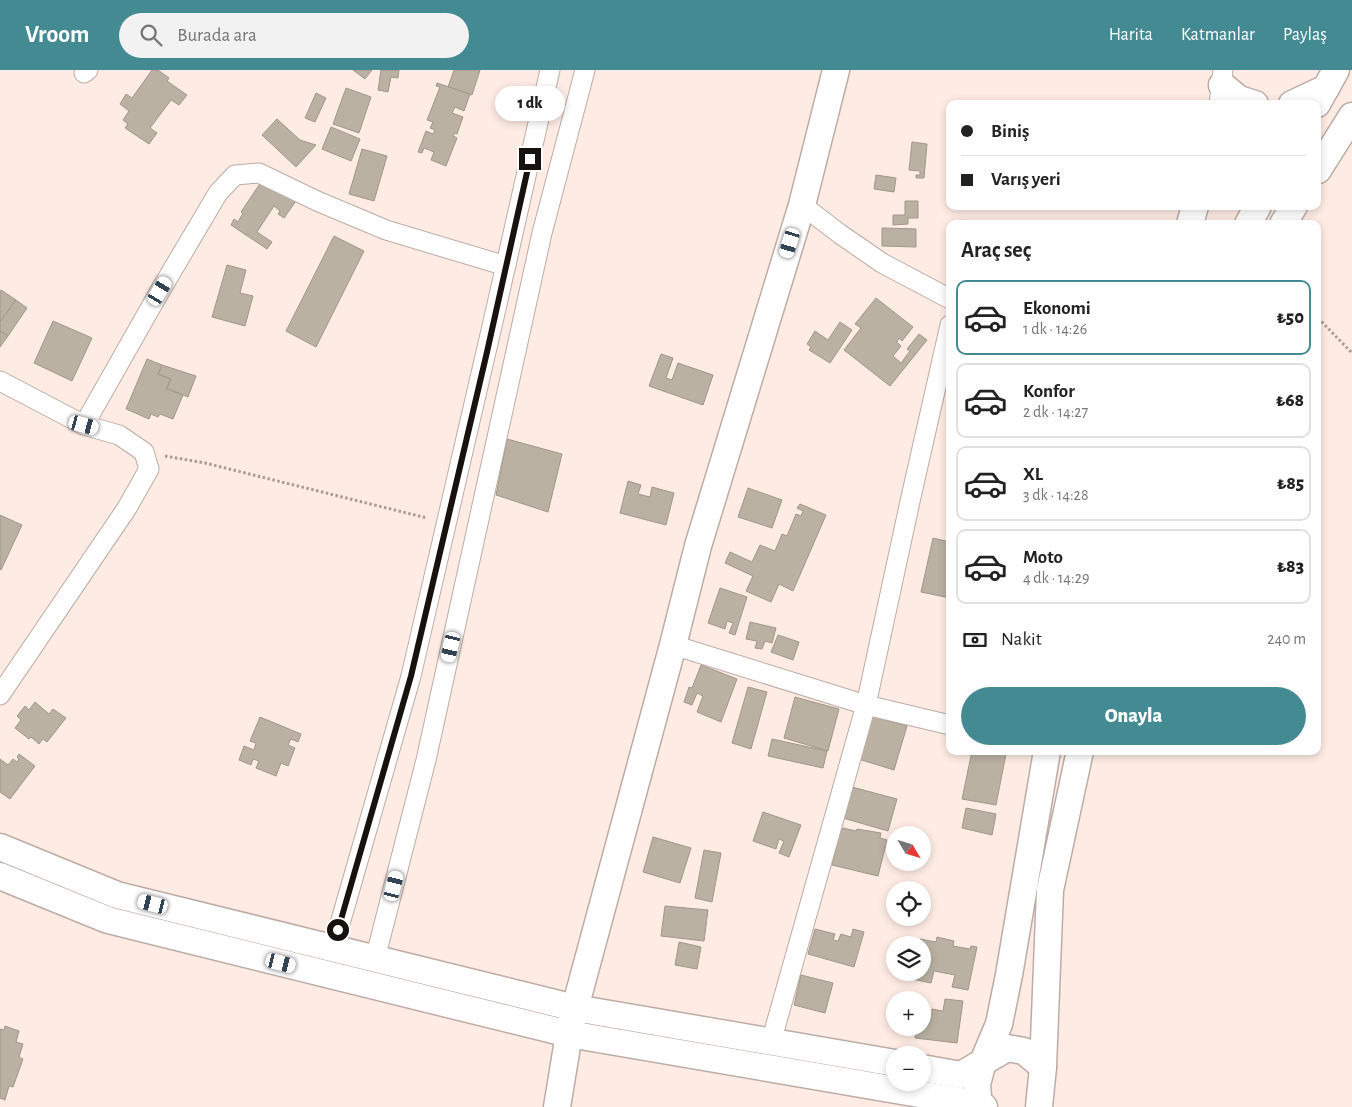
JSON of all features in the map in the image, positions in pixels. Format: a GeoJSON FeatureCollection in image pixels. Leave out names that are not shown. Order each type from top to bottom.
{"type":"FeatureCollection","features":[{"type":"Feature","properties":{"kind":"street"},"geometry":{"type":"LineString","coordinates":[[333,948],[411,676],[550,70]]}},
{"type":"Feature","properties":{"kind":"street"},"geometry":{"type":"LineString","coordinates":[[375,959],[426,760],[542,233],[585,70]]}},
{"type":"Feature","properties":{"kind":"street"},"geometry":{"type":"LineString","coordinates":[[557,1107],[575,1008],[698,546],[802,205],[836,70]]}},
{"type":"Feature","properties":{"kind":"street"},"geometry":{"type":"LineString","coordinates":[[1222,86],[1241,100]]}},
{"type":"Feature","properties":{"kind":"street"},"geometry":{"type":"LineString","coordinates":[[1300,100],[1326,87]]}},
{"type":"Feature","properties":{"kind":"street"},"geometry":{"type":"LineString","coordinates":[[1321,165],[1352,116]]}},
{"type":"Feature","properties":{"kind":"street"},"geometry":{"type":"LineString","coordinates":[[84,425],[218,193],[235,175],[259,173],[317,201],[386,230],[506,266]]}},
{"type":"Feature","properties":{"kind":"street"},"geometry":{"type":"LineString","coordinates":[[802,205],[882,263],[946,297]]}},
{"type":"Feature","properties":{"kind":"street"},"geometry":{"type":"LineString","coordinates":[[770,1042],[866,705],[946,343]]}},
{"type":"Feature","properties":{"kind":"street"},"geometry":{"type":"LineString","coordinates":[[0,381],[84,425],[119,435],[144,452],[149,469],[127,508],[0,695]]}},
{"type":"Feature","properties":{"kind":"street"},"geometry":{"type":"LineString","coordinates":[[673,645],[866,705],[946,724]]}},
{"type":"Feature","properties":{"kind":"street"},"geometry":{"type":"LineString","coordinates":[[0,876],[108,920],[569,1034],[980,1106],[977,1084],[1001,1014],[1045,755]]}},
{"type":"Feature","properties":{"kind":"street"},"geometry":{"type":"LineString","coordinates":[[1039,1107],[1043,1067],[1050,890],[1079,755]]}},
{"type":"Feature","properties":{"kind":"street"},"geometry":{"type":"LineString","coordinates":[[0,847],[117,895],[575,1008],[886,1061]]}},
{"type":"Feature","properties":{"kind":"street"},"geometry":{"type":"LineString","coordinates":[[931,1069],[961,1074],[1007,1048],[1024,1051],[1043,1067]]}},
{"type":"Feature","properties":{"kind":"path"},"geometry":{"type":"LineString","coordinates":[[1321,321],[1352,352]]}},
{"type":"Feature","properties":{"kind":"path"},"geometry":{"type":"LineString","coordinates":[[144,452],[204,463],[447,523]]}},
{"type":"Feature","properties":{"kind":"building"},"geometry":{"type":"Polygon","coordinates":[[[152,70],[158,70],[169,78],[167,81],[187,95],[179,105],[171,100],[150,128],[157,133],[149,144],[125,128],[128,124],[123,120],[129,111],[120,104],[126,94],[132,98],[152,70]]]}},
{"type":"Feature","properties":{"kind":"building"},"geometry":{"type":"Polygon","coordinates":[[[353,70],[372,70],[365,79],[353,70]]]}},
{"type":"Feature","properties":{"kind":"building"},"geometry":{"type":"Polygon","coordinates":[[[381,70],[399,70],[398,78],[391,77],[388,92],[378,90],[381,70]]]}},
{"type":"Feature","properties":{"kind":"building"},"geometry":{"type":"Polygon","coordinates":[[[454,70],[480,70],[472,95],[448,87],[454,70]]]}},
{"type":"Feature","properties":{"kind":"building"},"geometry":{"type":"Polygon","coordinates":[[[437,83],[470,94],[464,111],[455,107],[452,113],[463,117],[457,134],[455,133],[453,136],[457,138],[446,166],[431,160],[434,152],[424,148],[422,153],[418,152],[426,131],[433,134],[435,130],[430,128],[433,122],[427,120],[440,87],[436,86],[437,83]]]}},
{"type":"Feature","properties":{"kind":"building"},"geometry":{"type":"Polygon","coordinates":[[[346,88],[371,97],[359,133],[333,124],[346,88]]]}},
{"type":"Feature","properties":{"kind":"building"},"geometry":{"type":"Polygon","coordinates":[[[316,93],[326,98],[315,122],[305,118],[316,93]]]}},
{"type":"Feature","properties":{"kind":"building"},"geometry":{"type":"Polygon","coordinates":[[[277,119],[300,140],[316,145],[296,167],[262,135],[277,119]]]}},
{"type":"Feature","properties":{"kind":"building"},"geometry":{"type":"Polygon","coordinates":[[[331,127],[360,139],[351,161],[322,149],[331,127]]]}},
{"type":"Feature","properties":{"kind":"building"},"geometry":{"type":"Polygon","coordinates":[[[912,142],[927,144],[924,178],[916,178],[916,175],[920,175],[920,171],[909,170],[912,142]]]}},
{"type":"Feature","properties":{"kind":"building"},"geometry":{"type":"Polygon","coordinates":[[[362,149],[387,156],[374,201],[349,194],[362,149]]]}},
{"type":"Feature","properties":{"kind":"building"},"geometry":{"type":"Polygon","coordinates":[[[876,175],[896,178],[894,192],[874,189],[876,175]]]}},
{"type":"Feature","properties":{"kind":"building"},"geometry":{"type":"Polygon","coordinates":[[[263,179],[296,201],[284,218],[278,214],[280,211],[274,206],[257,232],[272,242],[267,249],[231,225],[234,219],[238,222],[243,213],[241,212],[263,179]]]}},
{"type":"Feature","properties":{"kind":"building"},"geometry":{"type":"Polygon","coordinates":[[[905,201],[918,201],[918,218],[908,218],[908,224],[893,225],[893,215],[905,215],[905,201]]]}},
{"type":"Feature","properties":{"kind":"building"},"geometry":{"type":"Polygon","coordinates":[[[882,228],[916,229],[916,247],[882,246],[882,228]]]}},
{"type":"Feature","properties":{"kind":"building"},"geometry":{"type":"Polygon","coordinates":[[[334,236],[364,251],[316,347],[286,331],[334,236]]]}},
{"type":"Feature","properties":{"kind":"building"},"geometry":{"type":"Polygon","coordinates":[[[227,265],[246,270],[240,293],[253,296],[245,326],[212,317],[227,265]]]}},
{"type":"Feature","properties":{"kind":"building"},"geometry":{"type":"Polygon","coordinates":[[[1,290],[16,300],[0,322],[0,292],[1,290]]]}},
{"type":"Feature","properties":{"kind":"building"},"geometry":{"type":"Polygon","coordinates":[[[876,298],[913,327],[902,341],[899,338],[897,342],[901,346],[893,356],[901,363],[910,351],[907,349],[919,334],[927,340],[890,386],[844,350],[861,328],[855,324],[876,298]]]}},
{"type":"Feature","properties":{"kind":"building"},"geometry":{"type":"Polygon","coordinates":[[[16,300],[27,308],[8,336],[0,331],[0,322],[16,300]]]}},
{"type":"Feature","properties":{"kind":"building"},"geometry":{"type":"Polygon","coordinates":[[[53,321],[92,338],[72,381],[34,363],[53,321]]]}},
{"type":"Feature","properties":{"kind":"building"},"geometry":{"type":"Polygon","coordinates":[[[840,322],[852,330],[830,363],[809,350],[811,347],[807,344],[815,331],[828,340],[840,322]]]}},
{"type":"Feature","properties":{"kind":"building"},"geometry":{"type":"Polygon","coordinates":[[[0,331],[8,336],[0,347],[0,331]]]}},
{"type":"Feature","properties":{"kind":"building"},"geometry":{"type":"Polygon","coordinates":[[[661,354],[673,358],[666,378],[672,380],[678,363],[713,375],[703,405],[649,386],[661,354]]]}},
{"type":"Feature","properties":{"kind":"building"},"geometry":{"type":"Polygon","coordinates":[[[147,359],[162,365],[158,374],[171,379],[166,389],[183,395],[173,419],[160,414],[158,417],[151,414],[149,419],[126,409],[147,359]]]}},
{"type":"Feature","properties":{"kind":"building"},"geometry":{"type":"Polygon","coordinates":[[[162,365],[196,376],[188,397],[167,388],[171,379],[158,374],[162,365]]]}},
{"type":"Feature","properties":{"kind":"building"},"geometry":{"type":"Polygon","coordinates":[[[507,439],[562,454],[548,512],[496,495],[507,439]]]}},
{"type":"Feature","properties":{"kind":"building"},"geometry":{"type":"Polygon","coordinates":[[[628,481],[641,485],[638,494],[650,497],[652,487],[674,493],[666,525],[620,513],[628,481]]]}},
{"type":"Feature","properties":{"kind":"building"},"geometry":{"type":"Polygon","coordinates":[[[748,488],[782,500],[772,528],[738,517],[748,488]]]}},
{"type":"Feature","properties":{"kind":"building"},"geometry":{"type":"Polygon","coordinates":[[[800,504],[826,515],[793,591],[779,584],[771,602],[746,591],[753,576],[725,563],[730,552],[752,562],[760,545],[775,551],[782,534],[787,536],[796,514],[801,516],[803,511],[797,508],[800,504]]]}},
{"type":"Feature","properties":{"kind":"building"},"geometry":{"type":"Polygon","coordinates":[[[0,515],[22,525],[1,570],[0,569],[0,515]]]}},
{"type":"Feature","properties":{"kind":"building"},"geometry":{"type":"Polygon","coordinates":[[[933,538],[946,541],[946,597],[921,592],[933,538]]]}},
{"type":"Feature","properties":{"kind":"building"},"geometry":{"type":"Polygon","coordinates":[[[720,588],[747,597],[735,635],[729,633],[733,623],[727,621],[725,629],[708,623],[720,588]]]}},
{"type":"Feature","properties":{"kind":"building"},"geometry":{"type":"Polygon","coordinates":[[[750,622],[776,628],[772,643],[765,641],[762,649],[755,648],[757,641],[746,639],[750,622]]]}},
{"type":"Feature","properties":{"kind":"building"},"geometry":{"type":"Polygon","coordinates":[[[778,635],[799,642],[793,660],[771,652],[778,635]]]}},
{"type":"Feature","properties":{"kind":"building"},"geometry":{"type":"Polygon","coordinates":[[[701,665],[737,679],[721,722],[697,712],[703,696],[697,693],[692,705],[684,702],[689,687],[692,688],[701,665]]]}},
{"type":"Feature","properties":{"kind":"building"},"geometry":{"type":"Polygon","coordinates":[[[748,687],[767,692],[751,749],[732,743],[748,687]]]}},
{"type":"Feature","properties":{"kind":"building"},"geometry":{"type":"Polygon","coordinates":[[[795,697],[839,709],[828,751],[784,738],[795,697]]]}},
{"type":"Feature","properties":{"kind":"building"},"geometry":{"type":"Polygon","coordinates":[[[35,702],[49,714],[53,709],[66,718],[47,742],[43,739],[39,744],[15,728],[21,720],[17,716],[25,706],[29,710],[35,702]]]}},
{"type":"Feature","properties":{"kind":"building"},"geometry":{"type":"Polygon","coordinates":[[[868,715],[907,726],[894,770],[855,758],[868,715]]]}},
{"type":"Feature","properties":{"kind":"building"},"geometry":{"type":"Polygon","coordinates":[[[260,717],[301,734],[298,742],[291,739],[288,745],[295,748],[288,766],[281,763],[276,776],[256,768],[259,761],[253,759],[251,765],[239,760],[244,746],[254,750],[256,743],[250,741],[260,717]]]}},
{"type":"Feature","properties":{"kind":"building"},"geometry":{"type":"Polygon","coordinates":[[[772,739],[827,751],[823,768],[768,756],[772,739]]]}},
{"type":"Feature","properties":{"kind":"building"},"geometry":{"type":"Polygon","coordinates":[[[19,754],[35,766],[10,799],[0,792],[0,759],[8,765],[13,759],[17,762],[19,754]]]}},
{"type":"Feature","properties":{"kind":"building"},"geometry":{"type":"Polygon","coordinates":[[[971,755],[1006,755],[996,805],[962,799],[971,755]]]}},
{"type":"Feature","properties":{"kind":"building"},"geometry":{"type":"Polygon","coordinates":[[[852,787],[897,799],[889,826],[886,826],[886,830],[843,818],[852,787]]]}},
{"type":"Feature","properties":{"kind":"building"},"geometry":{"type":"Polygon","coordinates":[[[966,808],[996,814],[992,835],[962,828],[966,808]]]}},
{"type":"Feature","properties":{"kind":"building"},"geometry":{"type":"Polygon","coordinates":[[[763,812],[801,825],[789,857],[779,853],[784,841],[779,839],[776,849],[753,841],[763,812]]]}},
{"type":"Feature","properties":{"kind":"building"},"geometry":{"type":"Polygon","coordinates":[[[843,828],[856,831],[857,829],[881,833],[880,838],[886,840],[886,844],[878,876],[832,865],[840,830],[843,828]]]}},
{"type":"Feature","properties":{"kind":"building"},"geometry":{"type":"Polygon","coordinates":[[[653,837],[691,848],[680,883],[643,872],[653,837]]]}},
{"type":"Feature","properties":{"kind":"building"},"geometry":{"type":"Polygon","coordinates":[[[704,850],[721,853],[712,902],[695,898],[704,850]]]}},
{"type":"Feature","properties":{"kind":"building"},"geometry":{"type":"Polygon","coordinates":[[[665,906],[708,910],[704,941],[661,936],[665,906]]]}},
{"type":"Feature","properties":{"kind":"building"},"geometry":{"type":"Polygon","coordinates":[[[815,929],[835,934],[833,940],[838,941],[841,934],[851,937],[853,929],[864,932],[854,967],[808,954],[815,929]]]}},
{"type":"Feature","properties":{"kind":"building"},"geometry":{"type":"Polygon","coordinates":[[[937,937],[954,941],[953,946],[970,949],[971,946],[977,947],[968,990],[952,987],[955,975],[934,971],[931,983],[922,981],[931,981],[931,941],[936,942],[937,937]]]}},
{"type":"Feature","properties":{"kind":"building"},"geometry":{"type":"Polygon","coordinates":[[[679,942],[701,947],[697,969],[675,965],[679,942]]]}},
{"type":"Feature","properties":{"kind":"building"},"geometry":{"type":"Polygon","coordinates":[[[801,975],[833,983],[825,1013],[794,1005],[801,975]]]}},
{"type":"Feature","properties":{"kind":"building"},"geometry":{"type":"Polygon","coordinates":[[[945,999],[963,1001],[957,1043],[915,1038],[915,1036],[931,1036],[932,1009],[943,1011],[945,999]]]}},
{"type":"Feature","properties":{"kind":"building"},"geometry":{"type":"Polygon","coordinates":[[[5,1026],[19,1031],[16,1042],[23,1044],[19,1057],[23,1059],[13,1087],[9,1086],[5,1100],[0,1098],[0,1029],[4,1030],[5,1026]]]}},
{"type":"Feature","properties":{"kind":"route"},"geometry":{"type":"LineString","coordinates":[[338,930],[411,676],[530,159]]}}]}
